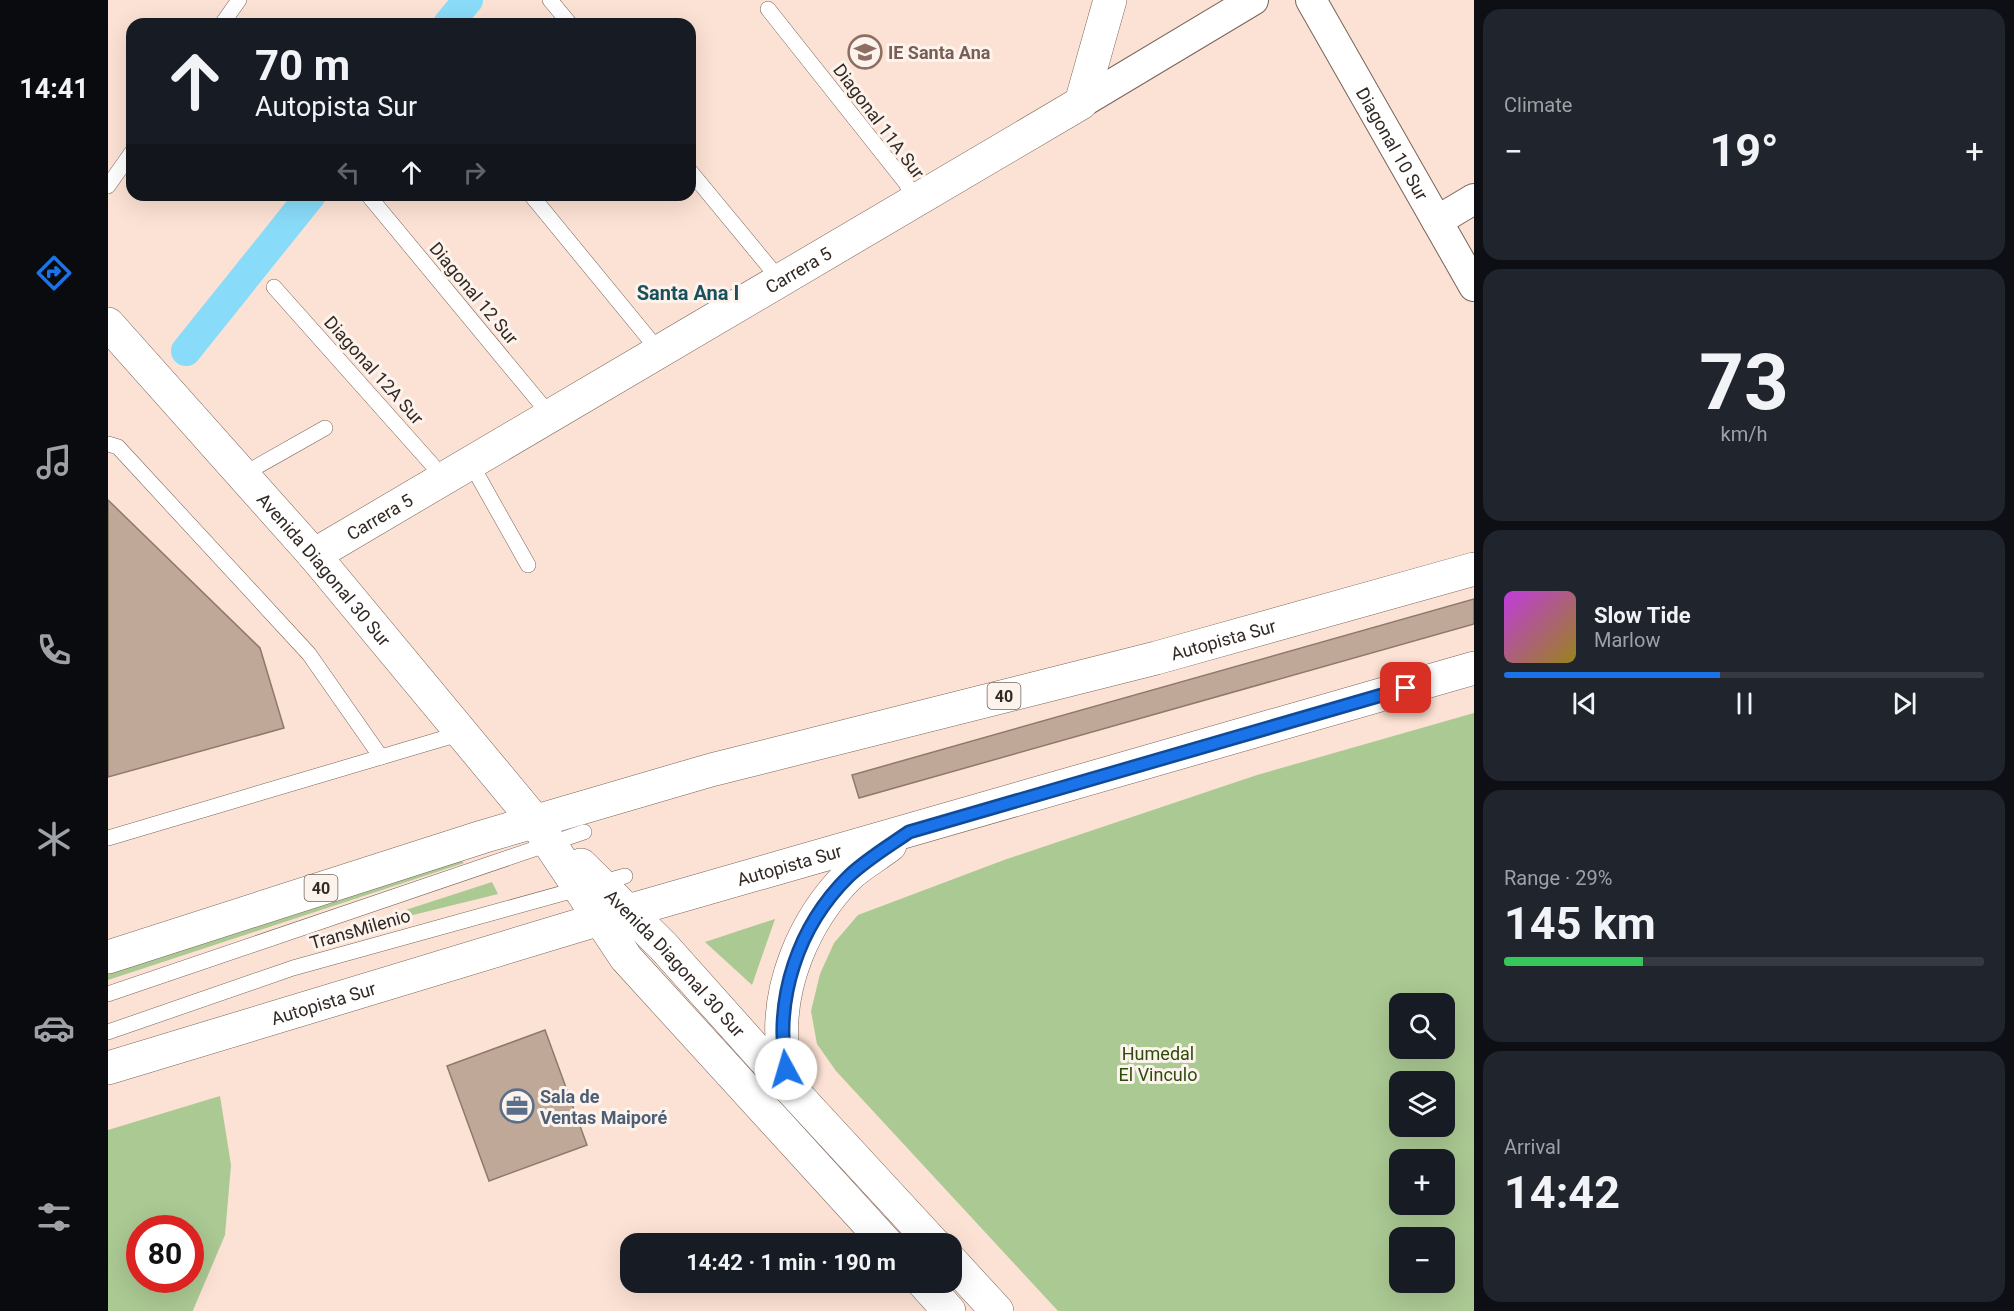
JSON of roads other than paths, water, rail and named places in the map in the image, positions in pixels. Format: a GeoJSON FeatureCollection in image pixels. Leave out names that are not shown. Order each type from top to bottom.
{"type":"FeatureCollection","features":[{"type":"Feature","properties":{"kind":"main road"},"geometry":{"type":"LineString","coordinates":[[1081,103],[1110,0]]}},
{"type":"Feature","properties":{"kind":"main road","name":"Carrera 5"},"geometry":{"type":"LineString","coordinates":[[314,555],[1081,103]]}},
{"type":"Feature","properties":{"kind":"main road","name":"Avenida Diagonal 30 Sur"},"geometry":{"type":"LineString","coordinates":[[108,324],[314,555],[462,733],[601,882],[614,915],[626,958],[877,1233]]}},
{"type":"Feature","properties":{"kind":"main road","name":"Autopista Sur"},"geometry":{"type":"LineString","coordinates":[[108,957],[556,835],[722,767],[1156,658],[1474,569]]}},
{"type":"Feature","properties":{"kind":"main road","name":"Autopista Sur"},"geometry":{"type":"LineString","coordinates":[[108,1068],[614,915],[1474,668]]}},
{"type":"Feature","properties":{"kind":"main road"},"geometry":{"type":"LineString","coordinates":[[790,1088],[783,1050],[783,1011],[790,973],[804,937],[825,904],[850,874],[909,832]]}},
{"type":"Feature","properties":{"kind":"main road","name":"Avenida Diagonal 30 Sur"},"geometry":{"type":"LineString","coordinates":[[614,915],[663,946],[924,1233]]}},
{"type":"Feature","properties":{"kind":"main road"},"geometry":{"type":"LineString","coordinates":[[962,1273],[997,1311]]}},
{"type":"Feature","properties":{"kind":"main road"},"geometry":{"type":"LineString","coordinates":[[933,1293],[949,1311]]}},
{"type":"Feature","properties":{"kind":"street","name":"Carrera 5"},"geometry":{"type":"LineString","coordinates":[[1081,103],[1253,0]]}},
{"type":"Feature","properties":{"kind":"street","name":"Diagonal 10 Sur"},"geometry":{"type":"LineString","coordinates":[[1311,0],[1474,286]]}},
{"type":"Feature","properties":{"kind":"street"},"geometry":{"type":"LineString","coordinates":[[1437,221],[1474,199]]}},
{"type":"Feature","properties":{"kind":"lane"},"geometry":{"type":"LineString","coordinates":[[226,18],[239,0]]}},
{"type":"Feature","properties":{"kind":"lane"},"geometry":{"type":"LineString","coordinates":[[550,0],[565,18]]}},
{"type":"Feature","properties":{"kind":"lane","name":"Diagonal 11A Sur"},"geometry":{"type":"LineString","coordinates":[[768,9],[906,183],[914,201]]}},
{"type":"Feature","properties":{"kind":"lane"},"geometry":{"type":"LineString","coordinates":[[108,186],[126,160]]}},
{"type":"Feature","properties":{"kind":"lane"},"geometry":{"type":"LineString","coordinates":[[696,178],[780,280]]}},
{"type":"Feature","properties":{"kind":"lane","name":"Diagonal 12 Sur"},"geometry":{"type":"LineString","coordinates":[[373,201],[550,415]]}},
{"type":"Feature","properties":{"kind":"lane"},"geometry":{"type":"LineString","coordinates":[[536,201],[659,351]]}},
{"type":"Feature","properties":{"kind":"lane","name":"Diagonal 12A Sur"},"geometry":{"type":"LineString","coordinates":[[274,287],[457,470],[528,565]]}},
{"type":"Feature","properties":{"kind":"lane"},"geometry":{"type":"LineString","coordinates":[[242,475],[325,428]]}},
{"type":"Feature","properties":{"kind":"lane"},"geometry":{"type":"LineString","coordinates":[[108,444],[118,447],[309,654],[381,757]]}},
{"type":"Feature","properties":{"kind":"lane"},"geometry":{"type":"LineString","coordinates":[[108,838],[462,733]]}},
{"type":"Feature","properties":{"kind":"lane","name":"TransMilenio"},"geometry":{"type":"LineString","coordinates":[[108,994],[556,835]]}},
{"type":"Feature","properties":{"kind":"lane","name":"TransMilenio"},"geometry":{"type":"LineString","coordinates":[[108,1032],[293,968],[601,882]]}},
{"type":"Feature","properties":{"kind":"waterway"},"geometry":{"type":"LineString","coordinates":[[453,18],[468,0]]}},
{"type":"Feature","properties":{"kind":"waterway"},"geometry":{"type":"LineString","coordinates":[[186,351],[306,201]]}},
{"type":"Feature","properties":{"kind":"place","name":"IE Santa Ana"},"geometry":{"type":"Point","coordinates":[865,52]}},
{"type":"Feature","properties":{"kind":"place","name":"Sala de Ventas Maiporé"},"geometry":{"type":"Point","coordinates":[517,1106]}},
{"type":"Feature","properties":{"kind":"district","name":"Santa Ana I"},"geometry":{"type":"Point","coordinates":[688,293]}},
{"type":"Feature","properties":{"kind":"park label","name":"Humedal El Vinculo"},"geometry":{"type":"Point","coordinates":[1158,1063]}}]}
